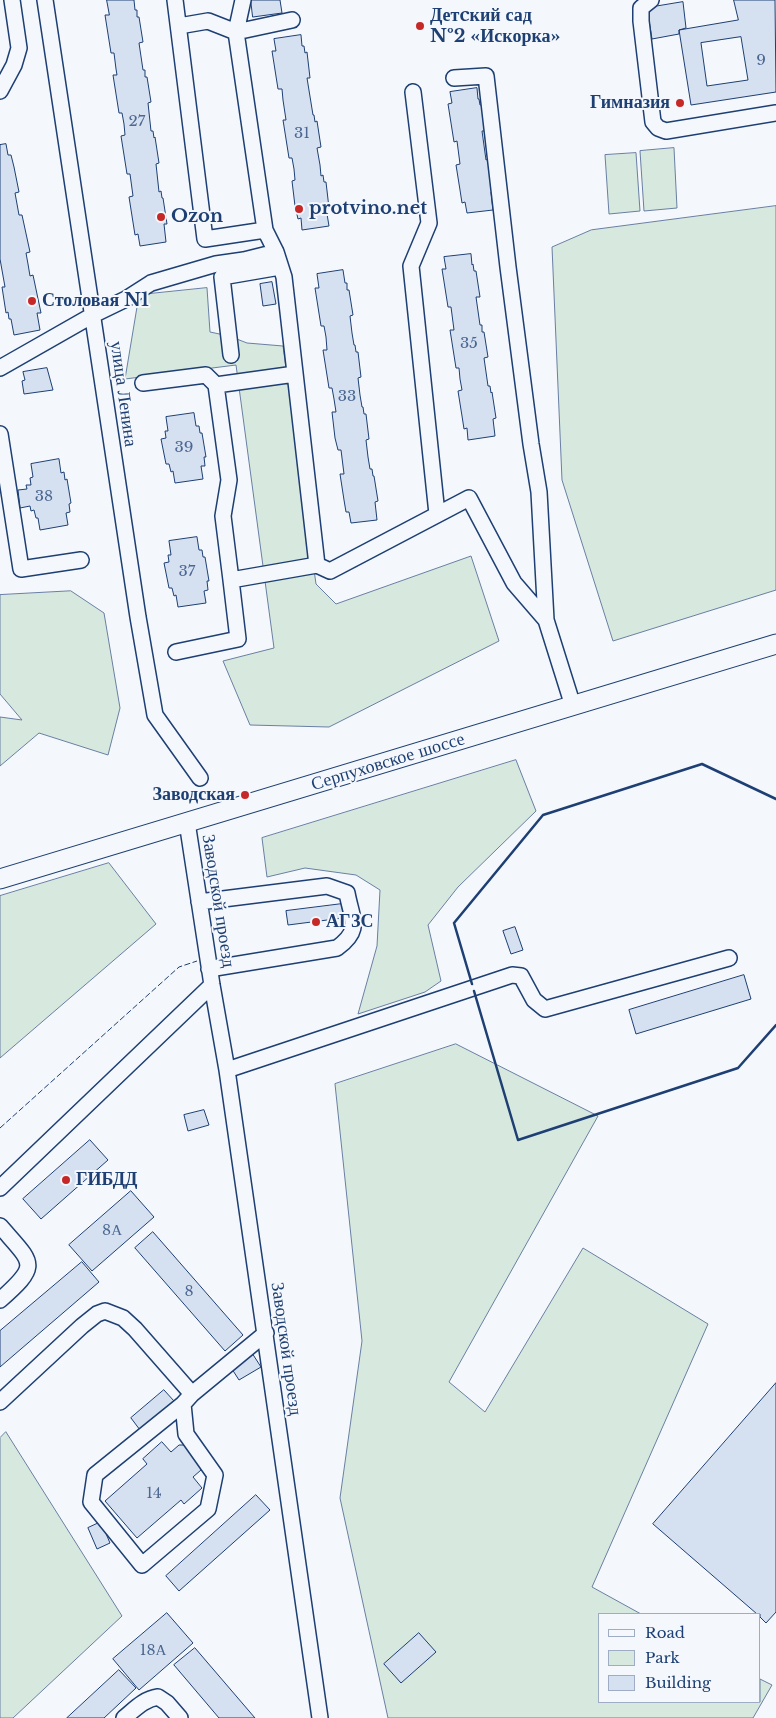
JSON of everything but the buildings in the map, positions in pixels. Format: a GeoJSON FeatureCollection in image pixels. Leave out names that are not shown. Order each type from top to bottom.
{"type":"FeatureCollection","features":[{"type":"Feature","properties":{"kind":"main road","name":"Серпуховское шоссе"},"geometry":{"type":"LineString","coordinates":[[0,879],[776,644]]}},
{"type":"Feature","properties":{"kind":"street"},"geometry":{"type":"LineString","coordinates":[[0,91],[14,65],[19,48],[12,0]]}},
{"type":"Feature","properties":{"kind":"street","name":"улица Ленина"},"geometry":{"type":"LineString","coordinates":[[46,0],[138,618],[155,715],[200,778]]}},
{"type":"Feature","properties":{"kind":"street"},"geometry":{"type":"LineString","coordinates":[[175,0],[204,239],[265,230]]}},
{"type":"Feature","properties":{"kind":"street"},"geometry":{"type":"LineString","coordinates":[[243,0],[236,32],[265,230],[276,252],[284,277],[317,565]]}},
{"type":"Feature","properties":{"kind":"street"},"geometry":{"type":"LineString","coordinates":[[651,0],[641,8],[641,21],[653,122],[658,128],[666,131],[776,113]]}},
{"type":"Feature","properties":{"kind":"street"},"geometry":{"type":"LineString","coordinates":[[179,26],[208,21],[236,32],[292,20]]}},
{"type":"Feature","properties":{"kind":"street"},"geometry":{"type":"LineString","coordinates":[[454,78],[486,76],[508,267],[530,438],[539,492],[546,620],[573,706]]}},
{"type":"Feature","properties":{"kind":"street"},"geometry":{"type":"LineString","coordinates":[[413,92],[429,223],[411,266],[437,514]]}},
{"type":"Feature","properties":{"kind":"street"},"geometry":{"type":"LineString","coordinates":[[0,368],[92,315],[126,299],[151,283],[216,264],[244,260],[276,252]]}},
{"type":"Feature","properties":{"kind":"street"},"geometry":{"type":"LineString","coordinates":[[231,355],[222,277],[280,267]]}},
{"type":"Feature","properties":{"kind":"street"},"geometry":{"type":"LineString","coordinates":[[216,385],[295,374]]}},
{"type":"Feature","properties":{"kind":"street"},"geometry":{"type":"LineString","coordinates":[[143,384],[206,375],[216,385],[229,480],[223,516],[238,639],[176,652]]}},
{"type":"Feature","properties":{"kind":"street"},"geometry":{"type":"LineString","coordinates":[[0,434],[21,569],[82,560]]}},
{"type":"Feature","properties":{"kind":"street"},"geometry":{"type":"LineString","coordinates":[[231,580],[317,565],[330,571],[469,498],[514,583],[546,620]]}},
{"type":"Feature","properties":{"kind":"street","name":"Заводской проезд"},"geometry":{"type":"LineString","coordinates":[[187,822],[209,969],[228,1070],[320,1718]]}},
{"type":"Feature","properties":{"kind":"street"},"geometry":{"type":"LineString","coordinates":[[199,902],[327,886],[347,893],[354,929],[349,939],[337,948],[209,969]]}},
{"type":"Feature","properties":{"kind":"street"},"geometry":{"type":"LineString","coordinates":[[228,1070],[512,975],[521,976],[534,1000],[545,1009],[729,958]]}},
{"type":"Feature","properties":{"kind":"street","name":"Заводской проезд"},"geometry":{"type":"LineString","coordinates":[[0,1188],[212,985]]}},
{"type":"Feature","properties":{"kind":"street"},"geometry":{"type":"LineString","coordinates":[[0,1226],[28,1261],[25,1277],[0,1300]]}},
{"type":"Feature","properties":{"kind":"street"},"geometry":{"type":"LineString","coordinates":[[0,1402],[97,1314],[105,1311],[123,1318],[135,1330],[188,1399],[186,1434],[215,1475],[208,1509],[142,1565],[91,1502],[95,1475],[188,1399],[266,1332]]}},
{"type":"Feature","properties":{"kind":"street"},"geometry":{"type":"LineString","coordinates":[[124,1718],[150,1698],[158,1697],[167,1703],[180,1718]]}},
{"type":"Feature","properties":{"kind":"green space"},"geometry":{"type":"Polygon","coordinates":[[[674,148],[677,208],[644,211],[640,151],[674,148]]]}},
{"type":"Feature","properties":{"kind":"green space"},"geometry":{"type":"Polygon","coordinates":[[[636,153],[640,211],[609,214],[605,155],[636,153]]]}},
{"type":"Feature","properties":{"kind":"green space"},"geometry":{"type":"Polygon","coordinates":[[[776,206],[776,590],[613,641],[562,480],[552,247],[591,230],[776,206]]]}},
{"type":"Feature","properties":{"kind":"green space"},"geometry":{"type":"Polygon","coordinates":[[[207,288],[210,332],[229,336],[247,343],[283,346],[316,584],[336,604],[471,556],[499,641],[329,727],[250,725],[223,661],[274,648],[236,365],[125,379],[139,295],[207,288]]]}},
{"type":"Feature","properties":{"kind":"green space"},"geometry":{"type":"Polygon","coordinates":[[[71,591],[104,613],[120,708],[108,755],[39,733],[0,766],[0,717],[22,720],[0,694],[0,595],[71,591]]]}},
{"type":"Feature","properties":{"kind":"green space"},"geometry":{"type":"Polygon","coordinates":[[[516,760],[536,811],[458,887],[428,925],[441,981],[425,992],[358,1014],[377,946],[380,890],[356,875],[305,868],[267,877],[262,838],[516,760]]]}},
{"type":"Feature","properties":{"kind":"green space"},"geometry":{"type":"Polygon","coordinates":[[[109,863],[156,924],[0,1058],[0,896],[109,863]]]}},
{"type":"Feature","properties":{"kind":"green space"},"geometry":{"type":"Polygon","coordinates":[[[456,1044],[598,1116],[449,1382],[485,1412],[583,1248],[708,1324],[592,1587],[639,1613],[598,1613],[598,1703],[761,1703],[761,1680],[772,1685],[753,1718],[388,1718],[340,1498],[362,1341],[335,1084],[456,1044]]]}},
{"type":"Feature","properties":{"kind":"green space"},"geometry":{"type":"Polygon","coordinates":[[[6,1432],[122,1616],[13,1718],[0,1718],[0,1438],[6,1432]]]}},
{"type":"Feature","properties":{"kind":"fence"},"geometry":{"type":"LineString","coordinates":[[0,1128],[179,967],[197,961]]}},
{"type":"Feature","properties":{"kind":"wall"},"geometry":{"type":"LineString","coordinates":[[472,984],[454,923],[543,815],[702,764],[776,799]]}},
{"type":"Feature","properties":{"kind":"wall"},"geometry":{"type":"LineString","coordinates":[[474,991],[518,1140],[738,1068],[776,1025]]}},
{"type":"Feature","properties":{"kind":"place","name":"Детcкий сад №2 «Искорка»"},"geometry":{"type":"Point","coordinates":[420,26]}},
{"type":"Feature","properties":{"kind":"place","name":"Гимназия"},"geometry":{"type":"Point","coordinates":[680,103]}},
{"type":"Feature","properties":{"kind":"place","name":"protvino.net"},"geometry":{"type":"Point","coordinates":[299,209]}},
{"type":"Feature","properties":{"kind":"place","name":"Ozon"},"geometry":{"type":"Point","coordinates":[161,217]}},
{"type":"Feature","properties":{"kind":"place","name":"Столовая N1"},"geometry":{"type":"Point","coordinates":[32,301]}},
{"type":"Feature","properties":{"kind":"place","name":"Заводская"},"geometry":{"type":"Point","coordinates":[245,795]}},
{"type":"Feature","properties":{"kind":"place","name":"АГЗС"},"geometry":{"type":"Point","coordinates":[316,922]}},
{"type":"Feature","properties":{"kind":"place","name":"ГИБДД"},"geometry":{"type":"Point","coordinates":[66,1180]}}]}
